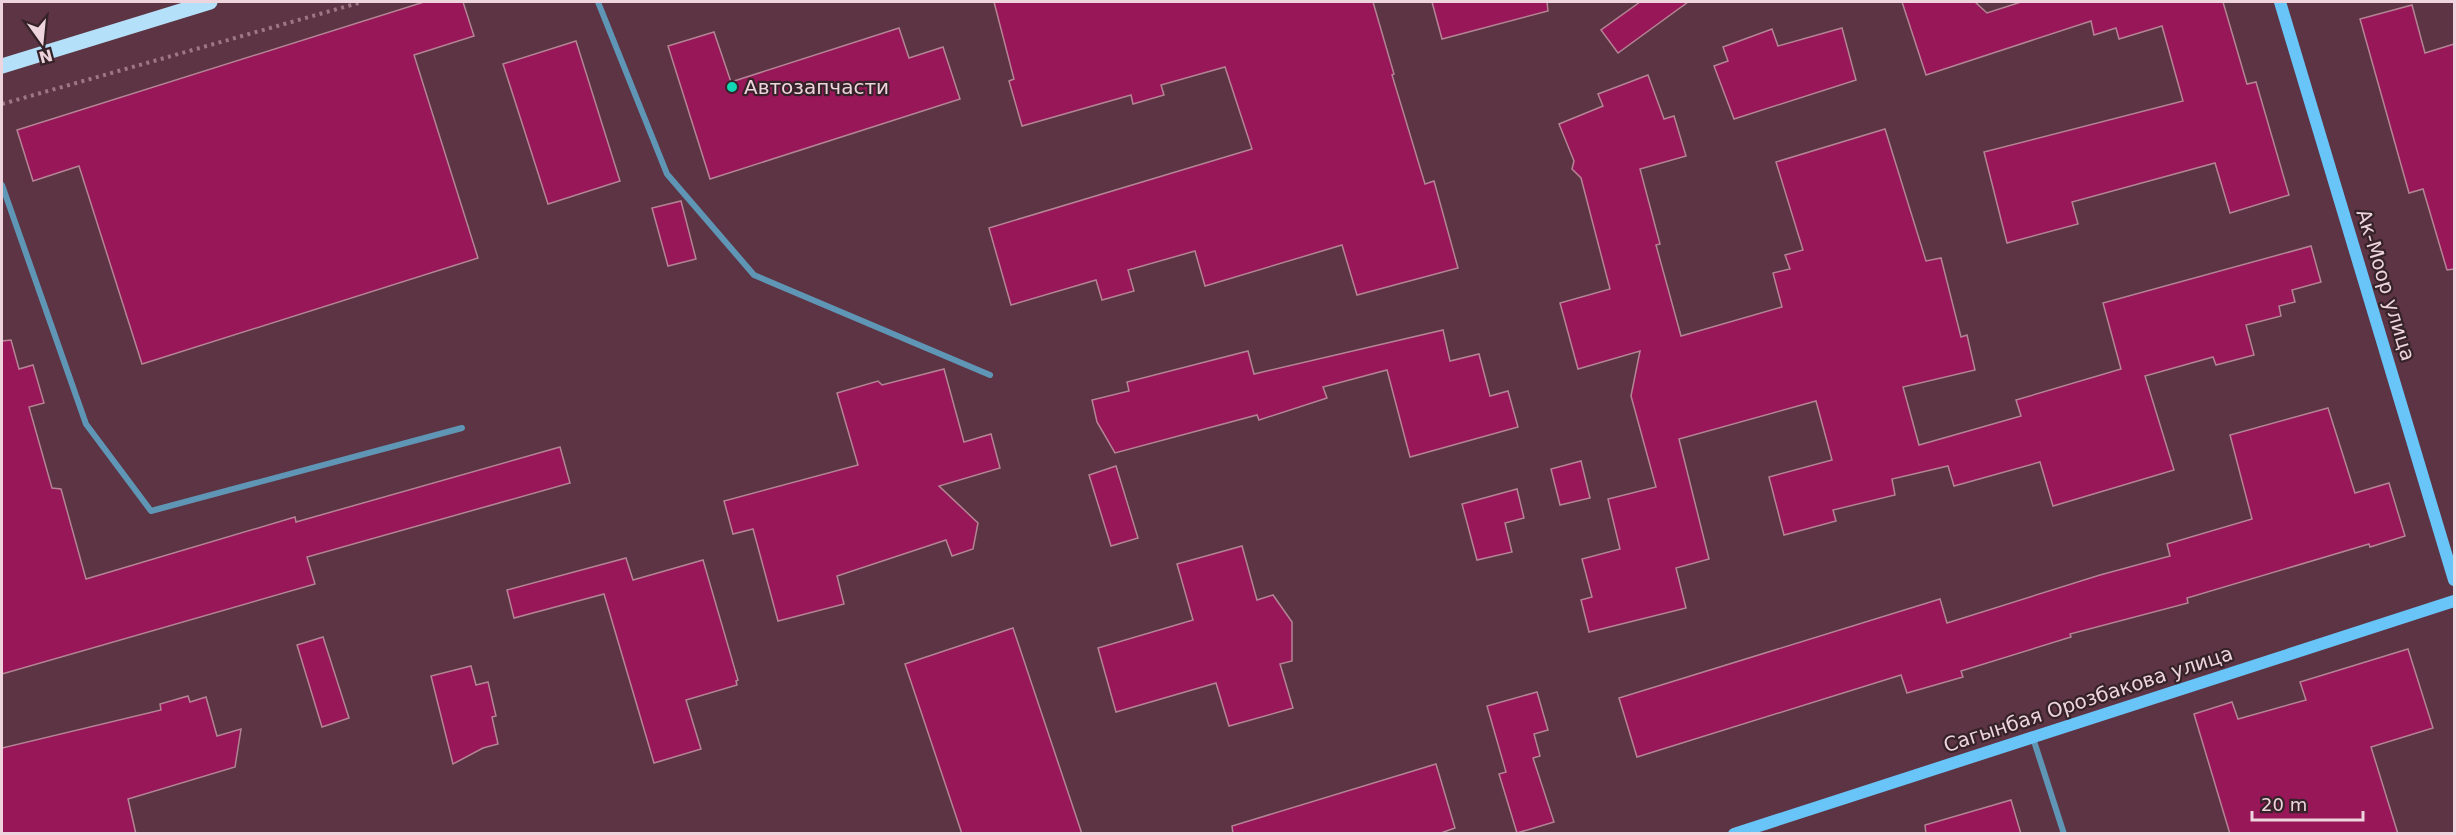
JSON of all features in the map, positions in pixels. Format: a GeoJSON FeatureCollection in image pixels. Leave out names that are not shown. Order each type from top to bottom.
{"type":"FeatureCollection","features":[{"type":"Feature","properties":{"kind":"main road"},"geometry":{"type":"LineString","coordinates":[[2,66],[210,2]]}},
{"type":"Feature","properties":{"kind":"street"},"geometry":{"type":"LineString","coordinates":[[598,2],[667,174],[754,275],[990,375]]}},
{"type":"Feature","properties":{"kind":"street","name":"Ак-Моор улица"},"geometry":{"type":"LineString","coordinates":[[2280,2],[2454,580]]}},
{"type":"Feature","properties":{"kind":"street"},"geometry":{"type":"LineString","coordinates":[[2,185],[86,424],[151,511],[462,428]]}},
{"type":"Feature","properties":{"kind":"street","name":"Сагынбая Орозбакова улица"},"geometry":{"type":"LineString","coordinates":[[1734,834],[2454,601]]}},
{"type":"Feature","properties":{"kind":"street"},"geometry":{"type":"LineString","coordinates":[[2033,737],[2064,834]]}},
{"type":"Feature","properties":{"kind":"path"},"geometry":{"type":"LineString","coordinates":[[2,104],[362,2]]}},
{"type":"Feature","properties":{"kind":"building"},"geometry":{"type":"Polygon","coordinates":[[[424,2],[463,2],[474,36],[414,55],[478,258],[142,364],[79,166],[33,181],[17,130],[424,2]]]}},
{"type":"Feature","properties":{"kind":"building"},"geometry":{"type":"Polygon","coordinates":[[[994,2],[1373,2],[1425,184],[1434,181],[1458,268],[1357,295],[1342,245],[1205,286],[1195,251],[1128,270],[1134,291],[1102,300],[1096,280],[1011,305],[989,228],[1252,149],[1225,67],[1161,85],[1164,95],[1133,104],[1131,95],[1022,126],[1009,81],[1014,79],[994,2]]]}},
{"type":"Feature","properties":{"kind":"building"},"geometry":{"type":"Polygon","coordinates":[[[1432,2],[1547,2],[1548,11],[1442,39],[1432,2]]]}},
{"type":"Feature","properties":{"kind":"building"},"geometry":{"type":"Polygon","coordinates":[[[1640,2],[1688,2],[1618,53],[1601,30],[1640,2]]]}},
{"type":"Feature","properties":{"kind":"building"},"geometry":{"type":"Polygon","coordinates":[[[1902,2],[1975,2],[1987,13],[2021,2],[2223,2],[2247,84],[2256,82],[2289,195],[2230,213],[2215,163],[2072,202],[2078,224],[2007,243],[1984,152],[2183,101],[2162,26],[2119,39],[2116,28],[2094,35],[2091,21],[1926,75],[1902,2]]]}},
{"type":"Feature","properties":{"kind":"building"},"geometry":{"type":"Polygon","coordinates":[[[2412,5],[2425,53],[2454,44],[2454,269],[2447,270],[2423,189],[2409,193],[2360,19],[2412,5]]]}},
{"type":"Feature","properties":{"kind":"building"},"geometry":{"type":"Polygon","coordinates":[[[899,28],[909,58],[943,47],[960,99],[710,179],[668,46],[714,32],[731,82],[899,28]]]}},
{"type":"Feature","properties":{"kind":"building"},"geometry":{"type":"Polygon","coordinates":[[[1842,28],[1856,80],[1734,119],[1714,66],[1728,61],[1723,47],[1772,29],[1778,46],[1842,28]]]}},
{"type":"Feature","properties":{"kind":"building"},"geometry":{"type":"Polygon","coordinates":[[[576,41],[620,181],[548,204],[503,64],[576,41]]]}},
{"type":"Feature","properties":{"kind":"building"},"geometry":{"type":"Polygon","coordinates":[[[1648,75],[1664,119],[1674,116],[1686,156],[1640,169],[1660,244],[1656,245],[1681,336],[1782,307],[1773,273],[1790,269],[1785,255],[1803,250],[1776,162],[1885,129],[1926,261],[1941,258],[1961,337],[1967,335],[1975,370],[1903,387],[1919,445],[2021,416],[2016,400],[2121,369],[2103,303],[2311,246],[2321,282],[2292,290],[2295,302],[2279,306],[2281,316],[2246,325],[2254,355],[2216,365],[2213,357],[2145,376],[2174,470],[2053,506],[2040,462],[1954,486],[1948,466],[1892,479],[1895,495],[1833,510],[1836,521],[1784,535],[1769,477],[1832,460],[1816,401],[1679,439],[1709,559],[1676,568],[1686,608],[1589,632],[1581,600],[1592,597],[1582,559],[1620,549],[1608,499],[1656,487],[1631,396],[1640,351],[1578,369],[1560,303],[1610,289],[1581,178],[1572,169],[1574,161],[1559,124],[1603,106],[1598,94],[1648,75]]]}},
{"type":"Feature","properties":{"kind":"building"},"geometry":{"type":"Polygon","coordinates":[[[681,201],[696,259],[668,266],[652,208],[681,201]]]}},
{"type":"Feature","properties":{"kind":"building"},"geometry":{"type":"Polygon","coordinates":[[[1443,330],[1450,361],[1479,354],[1490,396],[1508,391],[1518,427],[1410,457],[1387,370],[1323,387],[1327,398],[1259,420],[1257,415],[1115,453],[1097,422],[1092,400],[1129,391],[1127,382],[1248,351],[1254,374],[1443,330]]]}},
{"type":"Feature","properties":{"kind":"building"},"geometry":{"type":"Polygon","coordinates":[[[11,340],[19,369],[33,365],[44,403],[29,407],[52,488],[61,489],[86,579],[295,517],[296,522],[560,447],[570,483],[307,557],[315,584],[2,674],[2,341],[11,340]]]}},
{"type":"Feature","properties":{"kind":"building"},"geometry":{"type":"Polygon","coordinates":[[[944,369],[964,442],[991,434],[1000,468],[939,486],[978,523],[973,549],[952,556],[946,540],[837,576],[844,604],[778,621],[753,529],[733,534],[724,501],[858,465],[837,393],[878,381],[882,385],[944,369]]]}},
{"type":"Feature","properties":{"kind":"building"},"geometry":{"type":"Polygon","coordinates":[[[2328,408],[2355,493],[2389,483],[2405,536],[2370,547],[2369,544],[2187,598],[2188,603],[2070,634],[2071,637],[1961,671],[1963,677],[1907,693],[1901,675],[1637,757],[1619,698],[1940,599],[1947,623],[2100,575],[2170,556],[2167,544],[2252,519],[2230,435],[2328,408]]]}},
{"type":"Feature","properties":{"kind":"building"},"geometry":{"type":"Polygon","coordinates":[[[1581,461],[1590,498],[1560,505],[1551,469],[1581,461]]]}},
{"type":"Feature","properties":{"kind":"building"},"geometry":{"type":"Polygon","coordinates":[[[1116,466],[1138,538],[1111,546],[1089,475],[1116,466]]]}},
{"type":"Feature","properties":{"kind":"building"},"geometry":{"type":"Polygon","coordinates":[[[1517,489],[1524,518],[1505,523],[1512,552],[1477,560],[1462,504],[1517,489]]]}},
{"type":"Feature","properties":{"kind":"building"},"geometry":{"type":"Polygon","coordinates":[[[1242,546],[1257,600],[1273,595],[1292,622],[1292,661],[1280,664],[1293,708],[1229,726],[1216,683],[1116,712],[1098,648],[1193,620],[1177,564],[1242,546]]]}},
{"type":"Feature","properties":{"kind":"building"},"geometry":{"type":"Polygon","coordinates":[[[626,558],[633,580],[703,560],[738,680],[737,685],[686,700],[701,749],[654,763],[604,594],[514,618],[507,590],[626,558]]]}},
{"type":"Feature","properties":{"kind":"building"},"geometry":{"type":"Polygon","coordinates":[[[1013,628],[1082,834],[962,834],[905,664],[1013,628]]]}},
{"type":"Feature","properties":{"kind":"building"},"geometry":{"type":"Polygon","coordinates":[[[323,637],[349,718],[322,727],[297,645],[323,637]]]}},
{"type":"Feature","properties":{"kind":"building"},"geometry":{"type":"Polygon","coordinates":[[[2408,649],[2433,728],[2371,747],[2398,834],[2230,834],[2194,714],[2232,702],[2238,719],[2306,700],[2300,682],[2408,649]]]}},
{"type":"Feature","properties":{"kind":"building"},"geometry":{"type":"Polygon","coordinates":[[[471,666],[476,685],[488,682],[496,716],[492,717],[498,744],[483,748],[453,764],[431,676],[471,666]]]}},
{"type":"Feature","properties":{"kind":"building"},"geometry":{"type":"Polygon","coordinates":[[[1537,692],[1548,730],[1534,734],[1540,756],[1533,758],[1554,822],[1517,833],[1499,774],[1506,772],[1487,706],[1537,692]]]}},
{"type":"Feature","properties":{"kind":"building"},"geometry":{"type":"Polygon","coordinates":[[[188,696],[190,702],[206,697],[217,736],[241,729],[235,767],[128,799],[136,834],[2,834],[2,748],[161,710],[160,704],[188,696]]]}},
{"type":"Feature","properties":{"kind":"building"},"geometry":{"type":"Polygon","coordinates":[[[1436,764],[1455,828],[1438,834],[1233,834],[1232,826],[1436,764]]]}},
{"type":"Feature","properties":{"kind":"building"},"geometry":{"type":"Polygon","coordinates":[[[2011,800],[2021,834],[1926,834],[1925,825],[2011,800]]]}},
{"type":"Feature","properties":{"kind":"place","name":"Автозапчасти"},"geometry":{"type":"Point","coordinates":[732,87]}}]}
